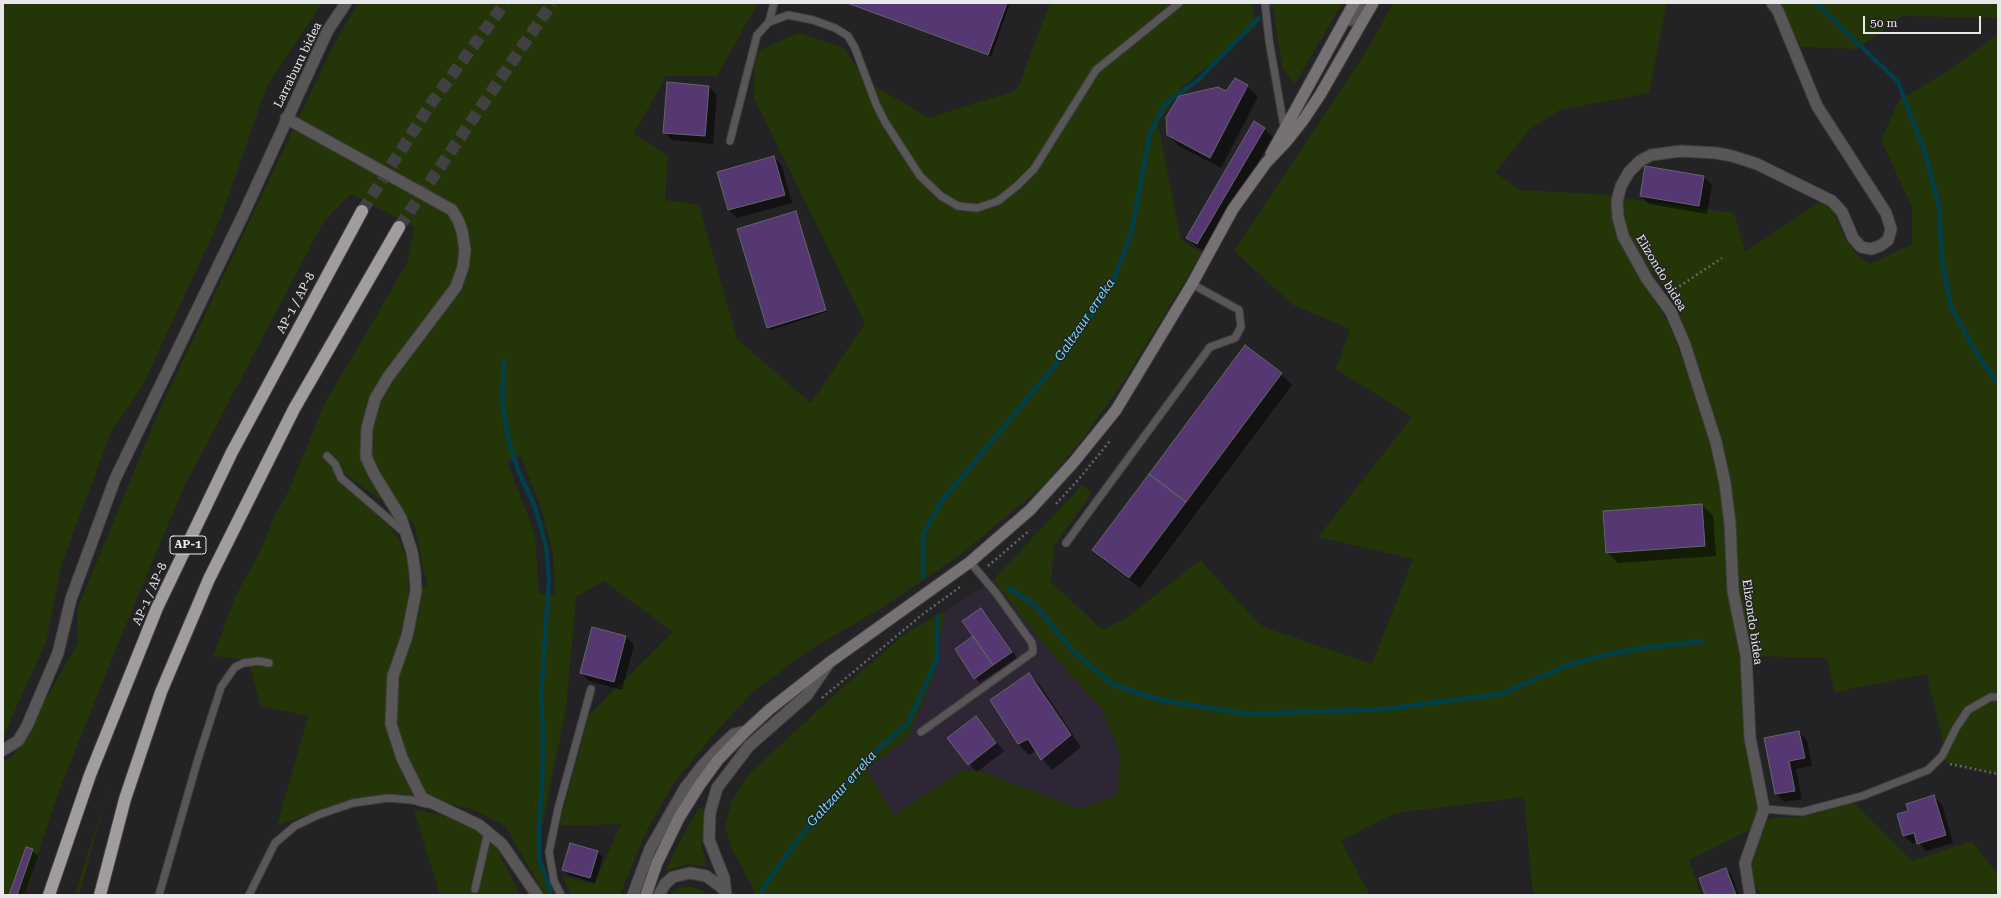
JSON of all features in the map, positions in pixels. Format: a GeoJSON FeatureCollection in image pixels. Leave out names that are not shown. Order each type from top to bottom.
{"type":"FeatureCollection","features":[{"type":"Feature","properties":{"kind":"highway","name":"AP-1 / AP-8"},"geometry":{"type":"LineString","coordinates":[[49,895],[90,775],[157,608],[232,452],[362,211]]}},
{"type":"Feature","properties":{"kind":"highway","name":"AP-1"},"geometry":{"type":"LineString","coordinates":[[100,895],[126,799],[161,692],[209,579],[294,409],[399,227]]}},
{"type":"Feature","properties":{"kind":"main road"},"geometry":{"type":"LineString","coordinates":[[1266,163],[1284,127],[1354,3]]}},
{"type":"Feature","properties":{"kind":"main road"},"geometry":{"type":"LineString","coordinates":[[646,895],[657,864],[679,818],[718,760],[746,731],[770,709],[830,662],[970,562],[1030,510],[1074,463],[1099,431],[1136,377],[1192,284],[1233,209],[1266,163],[1286,142],[1320,95],[1373,3]]}},
{"type":"Feature","properties":{"kind":"street","name":"Larraburu bidea"},"geometry":{"type":"LineString","coordinates":[[3,750],[18,740],[27,726],[58,653],[74,592],[115,479],[243,215],[286,118],[328,30],[346,3]]}},
{"type":"Feature","properties":{"kind":"street"},"geometry":{"type":"LineString","coordinates":[[1318,67],[1334,50],[1360,3]]}},
{"type":"Feature","properties":{"kind":"street","name":"Elizondo bidea"},"geometry":{"type":"LineString","coordinates":[[1764,809],[1750,738],[1746,655],[1733,591],[1730,522],[1725,483],[1716,442],[1685,345],[1671,312],[1647,279],[1623,236],[1618,217],[1617,201],[1621,186],[1629,172],[1640,161],[1651,155],[1666,152],[1700,152],[1732,156],[1756,164],[1832,200],[1842,212],[1853,238],[1861,247],[1871,249],[1880,246],[1888,240],[1891,229],[1886,213],[1817,106],[1778,11],[1772,3]]}},
{"type":"Feature","properties":{"kind":"street"},"geometry":{"type":"LineString","coordinates":[[286,118],[452,210],[462,231],[465,250],[463,266],[456,287],[388,377],[375,399],[367,428],[366,457],[374,474],[401,518],[412,552],[416,591],[407,636],[393,676],[391,724],[402,758],[422,798],[452,811],[479,825],[488,832],[502,844],[537,895]]}},
{"type":"Feature","properties":{"kind":"street"},"geometry":{"type":"LineString","coordinates":[[726,894],[724,878],[709,840],[710,813],[717,788],[749,746],[807,695],[830,662]]}},
{"type":"Feature","properties":{"kind":"street"},"geometry":{"type":"LineString","coordinates":[[633,895],[650,849],[685,788],[702,765],[719,748],[734,734],[746,731]]}},
{"type":"Feature","properties":{"kind":"street"},"geometry":{"type":"LineString","coordinates":[[1750,895],[1745,863],[1764,809]]}},
{"type":"Feature","properties":{"kind":"street"},"geometry":{"type":"LineString","coordinates":[[659,895],[665,884],[673,877],[690,874],[710,878],[720,886],[726,894]]}},
{"type":"Feature","properties":{"kind":"lane"},"geometry":{"type":"LineString","coordinates":[[769,22],[774,3]]}},
{"type":"Feature","properties":{"kind":"lane"},"geometry":{"type":"LineString","coordinates":[[730,141],[757,35],[769,22],[788,15],[828,25],[848,36],[855,48],[876,104],[885,122],[920,176],[946,199],[958,206],[976,208],[998,201],[1034,169],[1054,140],[1076,101],[1096,70],[1179,3]]}},
{"type":"Feature","properties":{"kind":"lane"},"geometry":{"type":"LineString","coordinates":[[1265,3],[1269,40],[1284,127]]}},
{"type":"Feature","properties":{"kind":"lane"},"geometry":{"type":"LineString","coordinates":[[1066,543],[1210,347],[1235,338],[1241,327],[1239,310],[1192,284]]}},
{"type":"Feature","properties":{"kind":"lane"},"geometry":{"type":"LineString","coordinates":[[327,456],[335,464],[341,478],[407,535]]}},
{"type":"Feature","properties":{"kind":"lane"},"geometry":{"type":"LineString","coordinates":[[921,732],[1033,652],[1032,643],[996,593],[970,562]]}},
{"type":"Feature","properties":{"kind":"lane"},"geometry":{"type":"LineString","coordinates":[[159,895],[198,759],[221,688],[235,668],[244,663],[258,661],[269,663]]}},
{"type":"Feature","properties":{"kind":"lane"},"geometry":{"type":"LineString","coordinates":[[561,895],[554,881],[549,852],[558,809],[591,689]]}},
{"type":"Feature","properties":{"kind":"lane"},"geometry":{"type":"LineString","coordinates":[[1764,809],[1802,812],[1862,796],[1928,770],[1942,756],[1956,728],[1968,710],[1991,697],[1998,697]]}},
{"type":"Feature","properties":{"kind":"lane"},"geometry":{"type":"LineString","coordinates":[[249,895],[275,843],[295,826],[318,815],[353,804],[388,798],[412,800],[452,811]]}},
{"type":"Feature","properties":{"kind":"lane"},"geometry":{"type":"LineString","coordinates":[[475,889],[488,832]]}},
{"type":"Feature","properties":{"kind":"path"},"geometry":{"type":"LineString","coordinates":[[1662,299],[1722,258]]}},
{"type":"Feature","properties":{"kind":"path"},"geometry":{"type":"LineString","coordinates":[[1928,770],[1941,764],[1952,764],[1998,774]]}},
{"type":"Feature","properties":{"kind":"shaded area"},"geometry":{"type":"Polygon","coordinates":[[[993,580],[1051,653],[1103,711],[1119,752],[1118,795],[1080,809],[978,770],[960,772],[894,815],[866,769],[908,737],[932,682],[945,611],[993,580]]]}},
{"type":"Feature","properties":{"kind":"green space"},"geometry":{"type":"Polygon","coordinates":[[[3,3],[322,3],[267,86],[222,215],[142,387],[111,432],[61,566],[46,642],[3,737],[3,3]]]}},
{"type":"Feature","properties":{"kind":"green space"},"geometry":{"type":"Polygon","coordinates":[[[358,3],[758,3],[717,76],[666,76],[634,134],[668,155],[665,200],[699,205],[737,339],[811,403],[865,323],[754,98],[755,52],[798,33],[844,48],[865,80],[929,118],[1017,90],[1050,3],[1252,3],[1256,27],[1183,86],[1158,123],[1181,240],[1202,253],[1125,379],[1082,440],[1043,486],[960,555],[880,609],[808,651],[753,692],[713,735],[671,787],[645,834],[620,895],[570,895],[563,876],[594,884],[621,824],[559,826],[589,715],[673,632],[604,581],[576,597],[566,709],[538,847],[553,895],[545,895],[505,826],[472,809],[403,794],[350,799],[277,826],[308,716],[261,706],[248,660],[213,656],[236,595],[260,552],[275,515],[289,490],[324,405],[407,263],[415,227],[351,194],[324,221],[183,489],[118,644],[57,796],[24,895],[3,895],[3,761],[12,757],[78,643],[77,610],[159,411],[333,46],[358,3]],[[521,456],[507,462],[535,534],[539,594],[555,595],[553,554],[541,508],[521,456]],[[342,472],[335,477],[389,526],[400,541],[409,565],[408,596],[427,585],[414,523],[342,472]]]}},
{"type":"Feature","properties":{"kind":"green space"},"geometry":{"type":"Polygon","coordinates":[[[1272,3],[1342,3],[1295,84],[1283,69],[1272,3]]]}},
{"type":"Feature","properties":{"kind":"green space"},"geometry":{"type":"Polygon","coordinates":[[[1393,3],[1667,3],[1649,93],[1560,110],[1530,129],[1495,172],[1520,190],[1613,195],[1613,218],[1643,282],[1669,324],[1698,400],[1719,474],[1725,516],[1730,605],[1739,651],[1746,741],[1759,808],[1751,829],[1689,860],[1701,895],[1533,895],[1524,797],[1395,813],[1341,841],[1370,895],[755,895],[754,890],[731,847],[725,826],[733,798],[751,772],[842,688],[906,633],[945,611],[932,682],[908,737],[866,769],[894,815],[960,772],[978,770],[1080,809],[1118,795],[1119,752],[1103,711],[1051,653],[993,580],[1082,485],[1092,493],[1054,546],[1051,582],[1103,630],[1129,616],[1200,560],[1261,626],[1372,664],[1413,559],[1318,537],[1412,417],[1336,369],[1350,329],[1293,305],[1234,251],[1369,47],[1393,3]]]}},
{"type":"Feature","properties":{"kind":"green space"},"geometry":{"type":"Polygon","coordinates":[[[1779,3],[1998,3],[1998,18],[1902,16],[1857,49],[1801,47],[1779,3]]]}},
{"type":"Feature","properties":{"kind":"green space"},"geometry":{"type":"Polygon","coordinates":[[[1998,34],[1998,773],[1946,763],[1943,742],[1927,674],[1835,692],[1827,658],[1751,656],[1737,583],[1720,441],[1675,298],[1654,276],[1635,246],[1625,225],[1621,209],[1623,198],[1734,213],[1745,252],[1821,201],[1834,212],[1844,237],[1857,255],[1870,264],[1912,244],[1912,207],[1881,140],[1899,100],[1948,71],[1998,34]]]}},
{"type":"Feature","properties":{"kind":"green space"},"geometry":{"type":"Polygon","coordinates":[[[111,779],[79,895],[75,895],[111,779]]]}},
{"type":"Feature","properties":{"kind":"green space"},"geometry":{"type":"Polygon","coordinates":[[[1852,801],[1912,861],[1971,841],[1998,874],[1998,895],[1761,895],[1755,884],[1751,864],[1765,821],[1774,817],[1801,817],[1852,801]]]}},
{"type":"Feature","properties":{"kind":"green space"},"geometry":{"type":"Polygon","coordinates":[[[699,808],[704,809],[702,847],[707,866],[687,864],[666,871],[677,846],[699,808]]]}},
{"type":"Feature","properties":{"kind":"green space"},"geometry":{"type":"Polygon","coordinates":[[[414,810],[441,815],[469,826],[495,845],[520,895],[440,895],[414,810]]]}},
{"type":"Feature","properties":{"kind":"green space"},"geometry":{"type":"Polygon","coordinates":[[[692,887],[704,891],[707,895],[670,895],[679,888],[692,887]]]}},
{"type":"Feature","properties":{"kind":"building"},"geometry":{"type":"Polygon","coordinates":[[[847,3],[1007,3],[988,55],[847,3]]]}},
{"type":"Feature","properties":{"kind":"building"},"geometry":{"type":"Polygon","coordinates":[[[1235,78],[1248,85],[1210,158],[1167,135],[1166,117],[1179,96],[1218,87],[1226,91],[1235,78]]]}},
{"type":"Feature","properties":{"kind":"building"},"geometry":{"type":"Polygon","coordinates":[[[667,82],[709,86],[705,136],[663,133],[667,82]]]}},
{"type":"Feature","properties":{"kind":"building"},"geometry":{"type":"Polygon","coordinates":[[[1254,121],[1265,128],[1197,244],[1186,238],[1254,121]]]}},
{"type":"Feature","properties":{"kind":"building"},"geometry":{"type":"Polygon","coordinates":[[[774,156],[785,195],[728,210],[717,172],[774,156]]]}},
{"type":"Feature","properties":{"kind":"building"},"geometry":{"type":"Polygon","coordinates":[[[1645,166],[1704,176],[1699,206],[1640,196],[1645,166]]]}},
{"type":"Feature","properties":{"kind":"building"},"geometry":{"type":"Polygon","coordinates":[[[796,211],[826,310],[767,328],[737,229],[796,211]]]}},
{"type":"Feature","properties":{"kind":"building"},"geometry":{"type":"Polygon","coordinates":[[[1245,345],[1282,373],[1186,502],[1149,474],[1245,345]]]}},
{"type":"Feature","properties":{"kind":"building"},"geometry":{"type":"Polygon","coordinates":[[[1149,474],[1186,502],[1129,578],[1092,550],[1149,474]]]}},
{"type":"Feature","properties":{"kind":"building"},"geometry":{"type":"Polygon","coordinates":[[[1702,504],[1705,546],[1606,553],[1603,511],[1702,504]]]}},
{"type":"Feature","properties":{"kind":"building"},"geometry":{"type":"Polygon","coordinates":[[[981,608],[1012,652],[993,665],[962,621],[981,608]]]}},
{"type":"Feature","properties":{"kind":"building"},"geometry":{"type":"Polygon","coordinates":[[[592,627],[626,636],[614,682],[580,673],[592,627]]]}},
{"type":"Feature","properties":{"kind":"building"},"geometry":{"type":"Polygon","coordinates":[[[973,636],[993,665],[974,679],[955,649],[973,636]]]}},
{"type":"Feature","properties":{"kind":"building"},"geometry":{"type":"Polygon","coordinates":[[[1029,673],[1071,735],[1041,760],[1028,739],[1018,744],[990,700],[1029,673]]]}},
{"type":"Feature","properties":{"kind":"building"},"geometry":{"type":"Polygon","coordinates":[[[976,716],[996,743],[968,765],[947,738],[976,716]]]}},
{"type":"Feature","properties":{"kind":"building"},"geometry":{"type":"Polygon","coordinates":[[[1799,731],[1805,758],[1789,761],[1795,791],[1775,794],[1764,738],[1799,731]]]}},
{"type":"Feature","properties":{"kind":"building"},"geometry":{"type":"Polygon","coordinates":[[[1934,795],[1946,835],[1917,844],[1914,833],[1903,836],[1897,814],[1908,811],[1906,804],[1934,795]]]}},
{"type":"Feature","properties":{"kind":"building"},"geometry":{"type":"Polygon","coordinates":[[[570,843],[598,851],[590,878],[562,870],[570,843]]]}},
{"type":"Feature","properties":{"kind":"building"},"geometry":{"type":"Polygon","coordinates":[[[26,847],[33,849],[17,895],[9,895],[26,847]]]}},
{"type":"Feature","properties":{"kind":"building"},"geometry":{"type":"Polygon","coordinates":[[[1726,868],[1736,895],[1705,895],[1699,878],[1726,868]]]}},
{"type":"Feature","properties":{"kind":"waterway"},"geometry":{"type":"LineString","coordinates":[[1816,3],[1898,82],[1925,153],[1939,206],[1942,261],[1951,307],[1980,359],[1998,383]]}},
{"type":"Feature","properties":{"kind":"waterway","name":"Galtzaur erreka"},"geometry":{"type":"LineString","coordinates":[[923,577],[923,535],[941,502],[1071,346],[1111,286],[1131,234],[1150,133],[1165,104],[1197,81],[1259,18]]}},
{"type":"Feature","properties":{"kind":"waterway"},"geometry":{"type":"LineString","coordinates":[[504,361],[502,401],[508,438],[518,470],[535,507],[546,546],[549,579],[541,695],[543,734],[542,787],[539,820],[539,858],[552,895]]}},
{"type":"Feature","properties":{"kind":"waterway"},"geometry":{"type":"LineString","coordinates":[[1009,588],[1035,605],[1072,650],[1112,684],[1159,700],[1249,714],[1385,709],[1501,694],[1568,665],[1600,656],[1643,648],[1702,641]]}},
{"type":"Feature","properties":{"kind":"waterway","name":"Galtzaur erreka"},"geometry":{"type":"LineString","coordinates":[[761,895],[764,886],[799,838],[867,759],[908,723],[937,659],[937,617]]}},
{"type":"Feature","properties":{"kind":"tunnel"},"geometry":{"type":"LineString","coordinates":[[362,211],[432,102],[505,3]]}},
{"type":"Feature","properties":{"kind":"tunnel"},"geometry":{"type":"LineString","coordinates":[[399,227],[552,3]]}}]}
